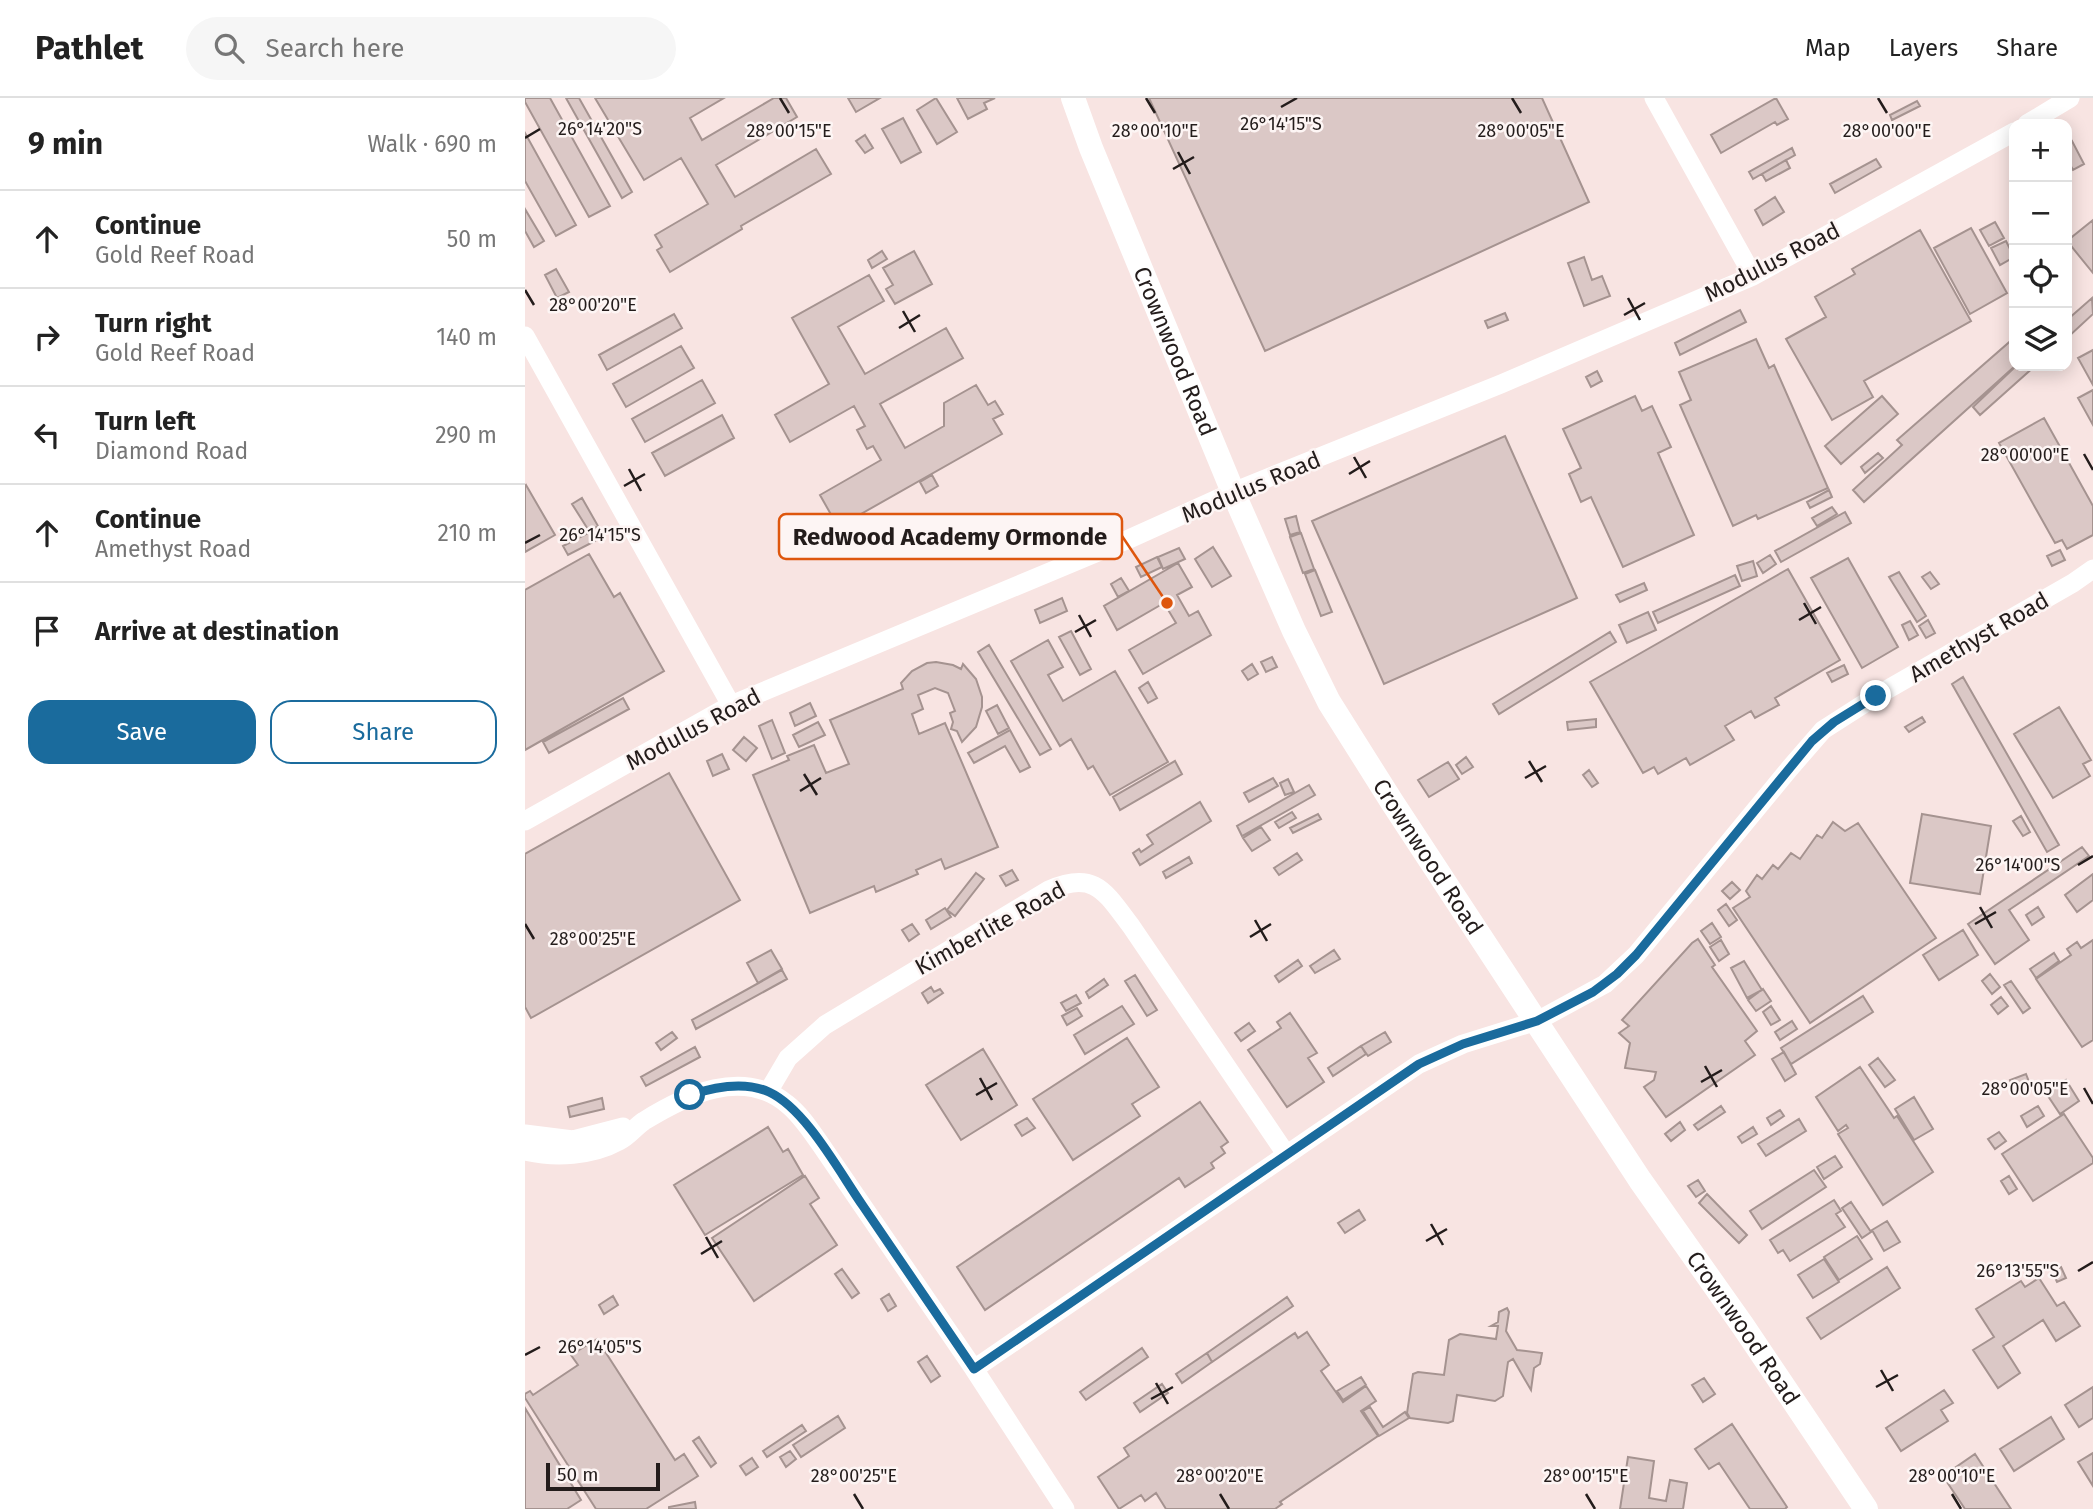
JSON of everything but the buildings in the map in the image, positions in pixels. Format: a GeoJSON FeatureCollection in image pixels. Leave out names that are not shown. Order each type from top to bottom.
{"type":"FeatureCollection","features":[{"type":"Feature","properties":{"kind":"main road","name":"Crownwood Road"},"geometry":{"type":"LineString","coordinates":[[1059,98],[1091,148]]}},
{"type":"Feature","properties":{"kind":"main road","name":"Crownwood Road"},"geometry":{"type":"LineString","coordinates":[[1073,98],[1091,148],[1233,492],[1294,631],[1329,702],[1640,1180],[1743,1326],[1866,1509]]}},
{"type":"Feature","properties":{"kind":"street"},"geometry":{"type":"LineString","coordinates":[[1654,98],[1753,276]]}},
{"type":"Feature","properties":{"kind":"street"},"geometry":{"type":"LineString","coordinates":[[2035,119],[2070,98]]}},
{"type":"Feature","properties":{"kind":"street","name":"Modulus Road"},"geometry":{"type":"LineString","coordinates":[[525,821],[731,705],[1104,550],[1233,492],[1501,384],[1753,276],[2009,135]]}},
{"type":"Feature","properties":{"kind":"street"},"geometry":{"type":"LineString","coordinates":[[525,336],[731,705]]}},
{"type":"Feature","properties":{"kind":"street","name":"Amethyst Road"},"geometry":{"type":"LineString","coordinates":[[974,1369],[1419,1064],[1463,1044],[1537,1021],[1593,992],[1617,974],[1737,835],[1805,750],[1834,722],[2093,569]]}},
{"type":"Feature","properties":{"kind":"street","name":"Kimberlite Road"},"geometry":{"type":"LineString","coordinates":[[768,1092],[788,1058],[825,1025],[1049,890],[1063,884],[1084,882],[1108,895],[1286,1154]]}},
{"type":"Feature","properties":{"kind":"street"},"geometry":{"type":"LineString","coordinates":[[525,1151],[562,1155],[597,1150],[619,1141],[641,1123],[681,1099],[720,1087],[744,1086],[768,1092],[788,1104],[806,1125],[974,1369],[1065,1509]]}},
{"type":"Feature","properties":{"kind":"street"},"geometry":{"type":"LineString","coordinates":[[525,1134],[573,1140],[641,1123]]}},
{"type":"Feature","properties":{"kind":"place","name":"Redwood Academy Ormonde"},"geometry":{"type":"Point","coordinates":[1167,603]}},
{"type":"Feature","properties":{"kind":"route"},"geometry":{"type":"LineString","coordinates":[[690,1095],[720,1087],[744,1086],[768,1092],[788,1104],[821,1145],[974,1369],[1419,1064],[1463,1044],[1537,1021],[1605,984],[1636,955],[1812,741],[1834,722],[1876,696]]}}]}
